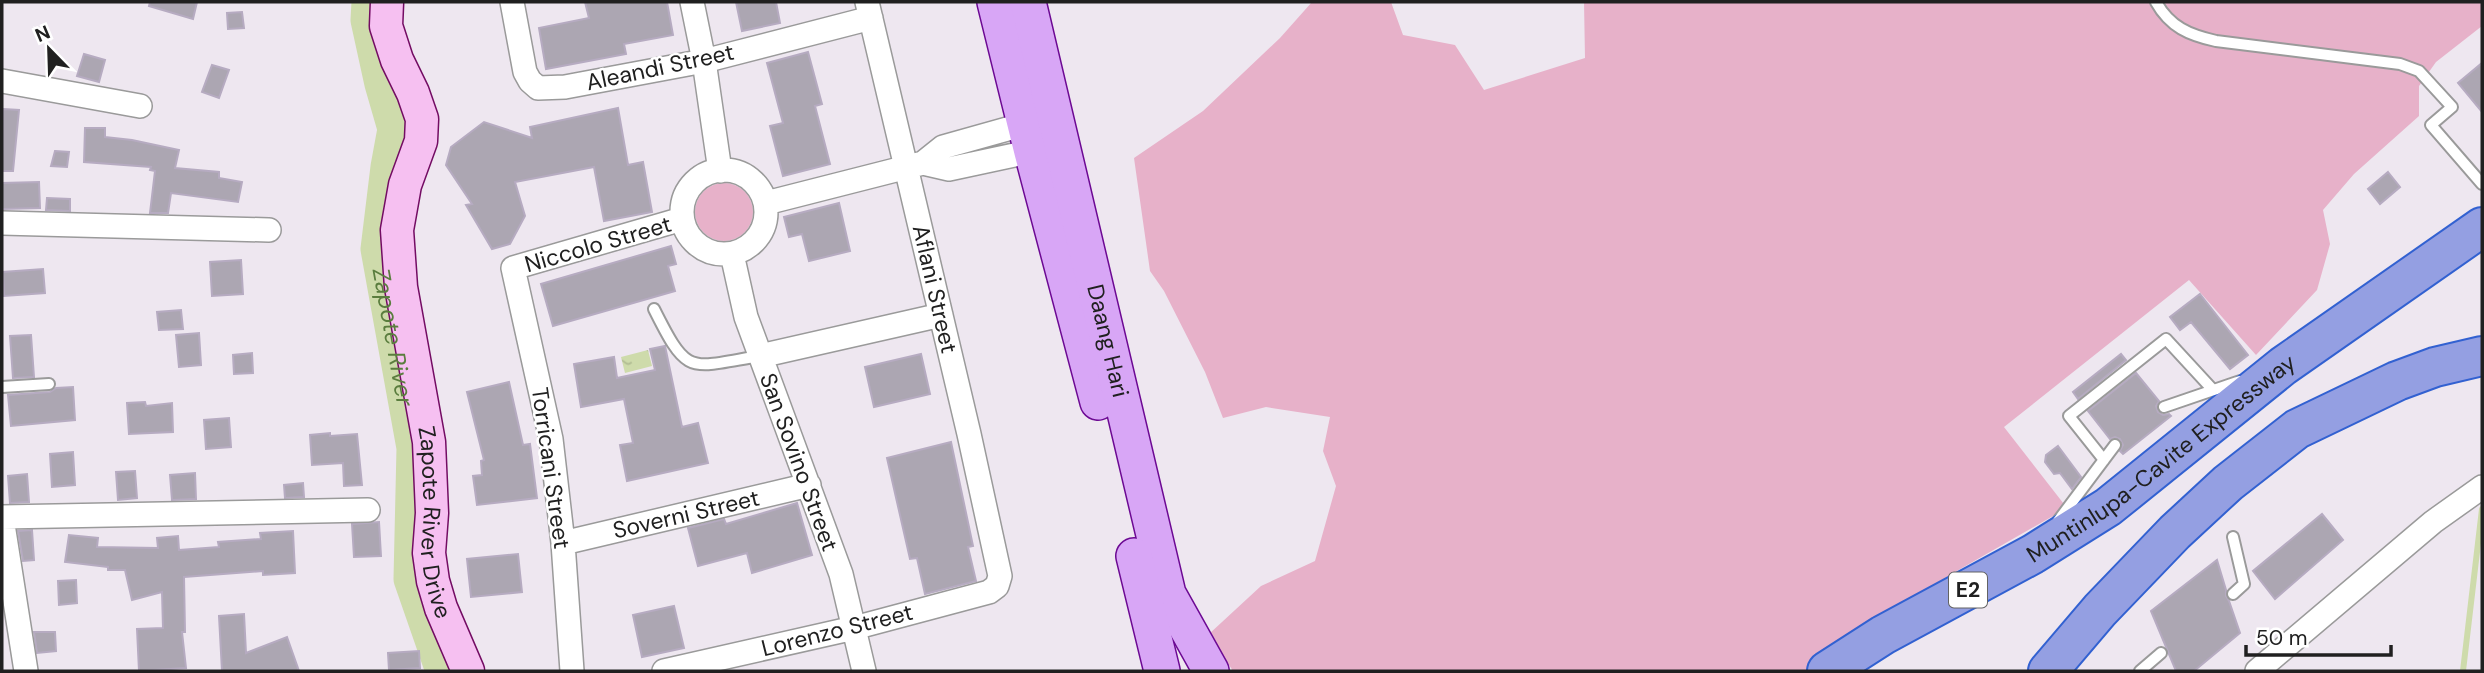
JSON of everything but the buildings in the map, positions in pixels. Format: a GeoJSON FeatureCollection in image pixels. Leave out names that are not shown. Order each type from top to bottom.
{"type":"FeatureCollection","features":[{"type":"Feature","properties":{"kind":"highway","name":"Muntinlupa-Cavite Expressway"},"geometry":{"type":"LineString","coordinates":[[1827,671],[1883,635],[2033,554],[2108,507],[2283,366],[2482,227]]}},
{"type":"Feature","properties":{"kind":"highway"},"geometry":{"type":"LineString","coordinates":[[2048,671],[2100,610],[2175,532],[2228,483],[2297,429],[2397,381],[2482,356]]}},
{"type":"Feature","properties":{"kind":"main road","name":"Daang Hari"},"geometry":{"type":"LineString","coordinates":[[995,2],[1042,134],[1168,594],[1212,671]]}},
{"type":"Feature","properties":{"kind":"main road","name":"Daang Hari"},"geometry":{"type":"LineString","coordinates":[[1028,2],[1042,134],[1101,414],[1163,671]]}},
{"type":"Feature","properties":{"kind":"main road"},"geometry":{"type":"LineString","coordinates":[[1168,594],[1186,671]]}},
{"type":"Feature","properties":{"kind":"street","name":"Zapote River Drive"},"geometry":{"type":"LineString","coordinates":[[387,2],[386,26],[422,119],[421,141],[405,185],[397,230],[401,287],[429,442],[432,513],[429,552],[441,608],[468,671]]}},
{"type":"Feature","properties":{"kind":"street","name":"Aleandi Street"},"geometry":{"type":"LineString","coordinates":[[512,2],[525,72],[538,88],[565,87],[704,61],[869,10]]}},
{"type":"Feature","properties":{"kind":"street"},"geometry":{"type":"LineString","coordinates":[[692,2],[704,61],[720,170]]}},
{"type":"Feature","properties":{"kind":"street","name":"Aflani Street"},"geometry":{"type":"LineString","coordinates":[[869,10],[914,165],[941,315],[1000,576]]}},
{"type":"Feature","properties":{"kind":"street"},"geometry":{"type":"LineString","coordinates":[[2,81],[140,106]]}},
{"type":"Feature","properties":{"kind":"street"},"geometry":{"type":"LineString","coordinates":[[766,203],[914,165],[943,147],[1042,134]]}},
{"type":"Feature","properties":{"kind":"street"},"geometry":{"type":"LineString","coordinates":[[720,170],[749,178],[762,193],[766,203],[767,214],[760,235],[752,244],[733,254],[721,254],[700,247],[692,240],[682,219],[685,197],[691,187],[709,173],[720,170]]}},
{"type":"Feature","properties":{"kind":"street","name":"Niccolo Street"},"geometry":{"type":"LineString","coordinates":[[513,268],[682,219]]}},
{"type":"Feature","properties":{"kind":"street"},"geometry":{"type":"LineString","coordinates":[[2,223],[269,230]]}},
{"type":"Feature","properties":{"kind":"street","name":"San Sovino Street"},"geometry":{"type":"LineString","coordinates":[[733,254],[746,317],[841,573],[864,671]]}},
{"type":"Feature","properties":{"kind":"street","name":"Torricani Street"},"geometry":{"type":"LineString","coordinates":[[513,268],[548,421],[563,543],[572,671]]}},
{"type":"Feature","properties":{"kind":"street"},"geometry":{"type":"LineString","coordinates":[[760,356],[941,315]]}},
{"type":"Feature","properties":{"kind":"street","name":"Soverni Street"},"geometry":{"type":"LineString","coordinates":[[563,543],[809,485]]}},
{"type":"Feature","properties":{"kind":"street"},"geometry":{"type":"LineString","coordinates":[[2256,671],[2433,522],[2482,487]]}},
{"type":"Feature","properties":{"kind":"street"},"geometry":{"type":"LineString","coordinates":[[26,671],[9,619],[2,518],[368,510]]}},
{"type":"Feature","properties":{"kind":"street","name":"Lorenzo Street"},"geometry":{"type":"LineString","coordinates":[[664,671],[854,628],[989,592],[996,586],[1000,576]]}},
{"type":"Feature","properties":{"kind":"lane"},"geometry":{"type":"LineString","coordinates":[[2156,2],[2174,26],[2193,36],[2372,59],[2419,71],[2452,107],[2431,125],[2482,184]]}},
{"type":"Feature","properties":{"kind":"lane"},"geometry":{"type":"LineString","coordinates":[[654,309],[674,348],[688,362],[708,365],[760,356]]}},
{"type":"Feature","properties":{"kind":"lane"},"geometry":{"type":"LineString","coordinates":[[2104,460],[2069,416],[2166,339],[2213,390]]}},
{"type":"Feature","properties":{"kind":"lane"},"geometry":{"type":"LineString","coordinates":[[2164,407],[2283,366]]}},
{"type":"Feature","properties":{"kind":"lane"},"geometry":{"type":"LineString","coordinates":[[2,387],[50,384]]}},
{"type":"Feature","properties":{"kind":"lane"},"geometry":{"type":"LineString","coordinates":[[2033,554],[2115,445]]}},
{"type":"Feature","properties":{"kind":"lane"},"geometry":{"type":"LineString","coordinates":[[2233,537],[2244,584],[2233,594]]}},
{"type":"Feature","properties":{"kind":"lane"},"geometry":{"type":"LineString","coordinates":[[2140,671],[2161,653]]}},
{"type":"Feature","properties":{"kind":"shaded area"},"geometry":{"type":"Polygon","coordinates":[[[1312,2],[1391,2],[1403,35],[1455,45],[1484,90],[1585,58],[1584,2],[2482,2],[2482,26],[2436,62],[2419,86],[2419,116],[2354,174],[2323,210],[2330,244],[2317,290],[2256,355],[2189,280],[2004,427],[2067,508],[1955,572],[1880,619],[1812,671],[1233,671],[1209,634],[1261,586],[1315,561],[1336,486],[1323,451],[1330,417],[1266,407],[1223,418],[1205,372],[1164,291],[1150,271],[1134,158],[1203,111],[1280,38],[1312,2]]]}},
{"type":"Feature","properties":{"kind":"shaded area"},"geometry":{"type":"Polygon","coordinates":[[[718,183],[730,183],[745,191],[753,206],[753,218],[745,233],[730,241],[718,241],[703,233],[695,218],[695,206],[703,191],[718,183]]]}},
{"type":"Feature","properties":{"kind":"water"},"geometry":{"type":"Polygon","coordinates":[[[648,350],[652,366],[625,373],[621,357],[648,350]]]}},
{"type":"Feature","properties":{"kind":"waterway","name":"Zapote River"},"geometry":{"type":"LineString","coordinates":[[369,2],[368,20],[395,129],[378,249],[414,448],[411,579],[443,671]]}},
{"type":"Feature","properties":{"kind":"waterway"},"geometry":{"type":"LineString","coordinates":[[2463,671],[2482,509]]}}]}
